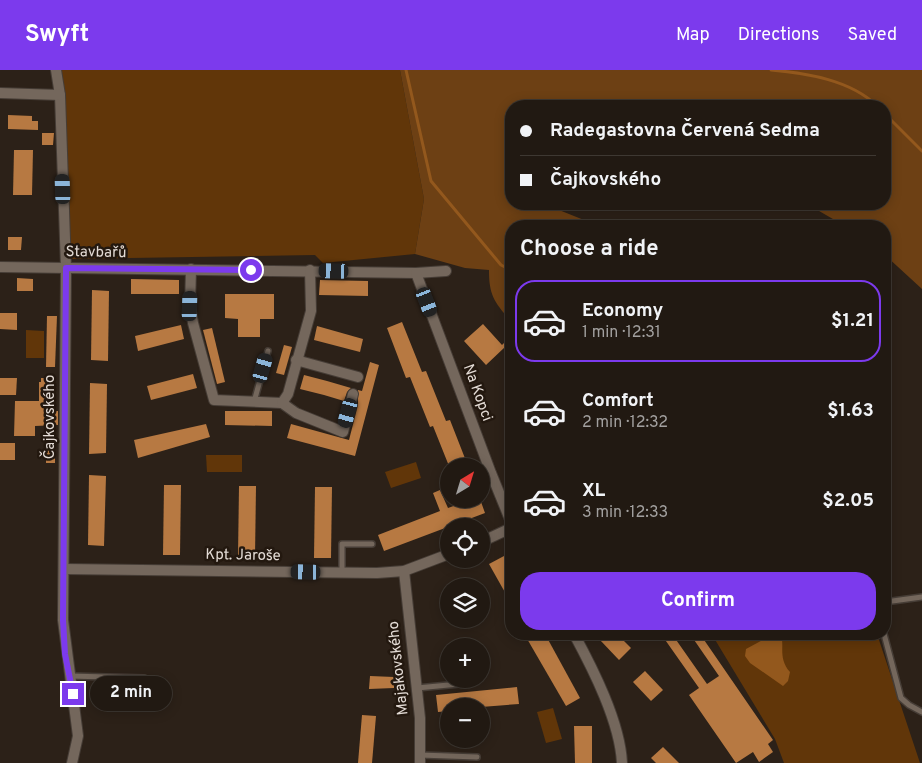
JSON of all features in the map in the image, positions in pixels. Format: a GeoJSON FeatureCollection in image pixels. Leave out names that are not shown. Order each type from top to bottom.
{"type":"FeatureCollection","features":[{"type":"Feature","properties":{"kind":"street","name":"Čajkovského"},"geometry":{"type":"LineString","coordinates":[[56,70],[60,95],[66,268],[65,569],[63,620],[78,736],[72,763]]}},
{"type":"Feature","properties":{"kind":"street"},"geometry":{"type":"LineString","coordinates":[[0,93],[60,95]]}},
{"type":"Feature","properties":{"kind":"street","name":"Stavbařů"},"geometry":{"type":"LineString","coordinates":[[0,266],[416,273],[446,271]]}},
{"type":"Feature","properties":{"kind":"street"},"geometry":{"type":"LineString","coordinates":[[191,269],[190,306],[193,324],[214,400],[282,403],[296,413],[343,432],[353,394]]}},
{"type":"Feature","properties":{"kind":"street"},"geometry":{"type":"LineString","coordinates":[[282,403],[288,394],[311,311],[310,270]]}},
{"type":"Feature","properties":{"kind":"street","name":"Na Kopci"},"geometry":{"type":"LineString","coordinates":[[416,273],[505,507]]}},
{"type":"Feature","properties":{"kind":"street"},"geometry":{"type":"LineString","coordinates":[[296,360],[358,377]]}},
{"type":"Feature","properties":{"kind":"street"},"geometry":{"type":"LineString","coordinates":[[490,538],[505,531]]}},
{"type":"Feature","properties":{"kind":"street","name":"Kpt. Jaroše"},"geometry":{"type":"LineString","coordinates":[[65,569],[342,573],[404,571],[440,557]]}},
{"type":"Feature","properties":{"kind":"street","name":"Majakovského"},"geometry":{"type":"LineString","coordinates":[[404,571],[417,688],[420,759]]}},
{"type":"Feature","properties":{"kind":"street"},"geometry":{"type":"LineString","coordinates":[[577,640],[591,665],[609,710],[622,763]]}},
{"type":"Feature","properties":{"kind":"lane"},"geometry":{"type":"LineString","coordinates":[[254,402],[268,351]]}},
{"type":"Feature","properties":{"kind":"lane"},"geometry":{"type":"LineString","coordinates":[[342,573],[342,544],[372,544]]}},
{"type":"Feature","properties":{"kind":"lane"},"geometry":{"type":"LineString","coordinates":[[891,601],[922,597]]}},
{"type":"Feature","properties":{"kind":"lane"},"geometry":{"type":"LineString","coordinates":[[886,640],[902,698],[909,705],[922,712]]}},
{"type":"Feature","properties":{"kind":"lane"},"geometry":{"type":"LineString","coordinates":[[69,676],[144,678]]}},
{"type":"Feature","properties":{"kind":"lane"},"geometry":{"type":"LineString","coordinates":[[417,688],[440,686]]}},
{"type":"Feature","properties":{"kind":"lane"},"geometry":{"type":"LineString","coordinates":[[420,759],[477,757]]}},
{"type":"Feature","properties":{"kind":"shaded area"},"geometry":{"type":"Polygon","coordinates":[[[60,70],[400,70],[424,199],[415,254],[323,263],[315,255],[67,259],[66,118],[60,70]]]}},
{"type":"Feature","properties":{"kind":"shaded area"},"geometry":{"type":"Polygon","coordinates":[[[400,70],[922,70],[922,289],[891,261],[891,220],[835,220],[817,210],[891,210],[891,100],[505,100],[505,210],[559,210],[584,220],[505,220],[505,314],[491,292],[489,270],[465,268],[415,254],[424,199],[400,70]]]}},
{"type":"Feature","properties":{"kind":"shaded area"},"geometry":{"type":"Polygon","coordinates":[[[26,330],[44,331],[44,358],[26,358],[26,330]]]}},
{"type":"Feature","properties":{"kind":"shaded area"},"geometry":{"type":"Polygon","coordinates":[[[206,455],[242,455],[242,472],[207,472],[206,455]]]}},
{"type":"Feature","properties":{"kind":"shaded area"},"geometry":{"type":"Polygon","coordinates":[[[416,462],[421,478],[391,488],[385,472],[416,462]]]}},
{"type":"Feature","properties":{"kind":"shaded area"},"geometry":{"type":"Polygon","coordinates":[[[715,640],[879,640],[920,763],[784,763],[775,739],[715,640]]]}},
{"type":"Feature","properties":{"kind":"shaded area"},"geometry":{"type":"Polygon","coordinates":[[[763,640],[782,640],[782,655],[790,672],[788,681],[783,686],[750,663],[745,656],[746,649],[763,640]]]}},
{"type":"Feature","properties":{"kind":"shaded area"},"geometry":{"type":"Polygon","coordinates":[[[553,708],[562,739],[546,743],[537,712],[553,708]]]}},
{"type":"Feature","properties":{"kind":"building"},"geometry":{"type":"Polygon","coordinates":[[[8,115],[32,116],[32,121],[38,121],[38,130],[8,129],[8,115]]]}},
{"type":"Feature","properties":{"kind":"building"},"geometry":{"type":"Polygon","coordinates":[[[42,133],[54,133],[53,145],[42,145],[42,133]]]}},
{"type":"Feature","properties":{"kind":"building"},"geometry":{"type":"Polygon","coordinates":[[[14,150],[33,150],[32,195],[13,195],[14,150]]]}},
{"type":"Feature","properties":{"kind":"building"},"geometry":{"type":"Polygon","coordinates":[[[8,237],[22,237],[21,250],[8,250],[8,237]]]}},
{"type":"Feature","properties":{"kind":"building"},"geometry":{"type":"Polygon","coordinates":[[[17,278],[33,279],[33,291],[17,291],[17,278]]]}},
{"type":"Feature","properties":{"kind":"building"},"geometry":{"type":"Polygon","coordinates":[[[131,279],[179,280],[179,294],[131,294],[131,279]]]}},
{"type":"Feature","properties":{"kind":"building"},"geometry":{"type":"Polygon","coordinates":[[[320,280],[368,281],[368,296],[319,295],[320,280]]]}},
{"type":"Feature","properties":{"kind":"building"},"geometry":{"type":"Polygon","coordinates":[[[92,290],[109,291],[108,361],[91,360],[92,290]]]}},
{"type":"Feature","properties":{"kind":"building"},"geometry":{"type":"Polygon","coordinates":[[[225,294],[274,294],[274,319],[260,319],[260,337],[238,337],[238,319],[225,318],[225,294]]]}},
{"type":"Feature","properties":{"kind":"building"},"geometry":{"type":"Polygon","coordinates":[[[0,313],[17,313],[17,330],[0,329],[0,313]]]}},
{"type":"Feature","properties":{"kind":"building"},"geometry":{"type":"Polygon","coordinates":[[[47,316],[57,316],[55,367],[46,367],[47,316]]]}},
{"type":"Feature","properties":{"kind":"building"},"geometry":{"type":"Polygon","coordinates":[[[402,322],[422,372],[426,371],[446,421],[450,420],[465,458],[446,458],[433,426],[430,427],[410,377],[406,378],[387,328],[402,322]]]}},
{"type":"Feature","properties":{"kind":"building"},"geometry":{"type":"Polygon","coordinates":[[[483,324],[502,345],[505,342],[505,347],[486,365],[464,341],[483,324]]]}},
{"type":"Feature","properties":{"kind":"building"},"geometry":{"type":"Polygon","coordinates":[[[181,325],[184,339],[138,351],[135,336],[181,325]]]}},
{"type":"Feature","properties":{"kind":"building"},"geometry":{"type":"Polygon","coordinates":[[[317,326],[363,339],[360,352],[314,340],[317,326]]]}},
{"type":"Feature","properties":{"kind":"building"},"geometry":{"type":"Polygon","coordinates":[[[212,328],[225,382],[217,384],[203,330],[212,328]]]}},
{"type":"Feature","properties":{"kind":"building"},"geometry":{"type":"Polygon","coordinates":[[[284,345],[292,347],[284,375],[276,373],[284,345]]]}},
{"type":"Feature","properties":{"kind":"building"},"geometry":{"type":"Polygon","coordinates":[[[370,362],[379,365],[355,456],[287,438],[291,424],[349,440],[358,405],[358,390],[362,391],[370,362]]]}},
{"type":"Feature","properties":{"kind":"building"},"geometry":{"type":"Polygon","coordinates":[[[193,374],[197,388],[151,400],[147,386],[193,374]]]}},
{"type":"Feature","properties":{"kind":"building"},"geometry":{"type":"Polygon","coordinates":[[[304,375],[351,388],[347,392],[344,401],[300,389],[304,375]]]}},
{"type":"Feature","properties":{"kind":"building"},"geometry":{"type":"Polygon","coordinates":[[[0,378],[17,378],[16,395],[0,395],[0,378]]]}},
{"type":"Feature","properties":{"kind":"building"},"geometry":{"type":"Polygon","coordinates":[[[41,378],[53,378],[53,411],[58,411],[58,425],[35,426],[35,436],[14,436],[15,401],[39,401],[39,382],[41,382],[41,378]]]}},
{"type":"Feature","properties":{"kind":"building"},"geometry":{"type":"Polygon","coordinates":[[[90,383],[107,384],[106,453],[89,454],[90,383]]]}},
{"type":"Feature","properties":{"kind":"building"},"geometry":{"type":"Polygon","coordinates":[[[225,411],[272,411],[272,426],[225,425],[225,411]]]}},
{"type":"Feature","properties":{"kind":"building"},"geometry":{"type":"Polygon","coordinates":[[[206,424],[210,437],[138,458],[134,440],[206,424]]]}},
{"type":"Feature","properties":{"kind":"building"},"geometry":{"type":"Polygon","coordinates":[[[46,442],[55,443],[55,463],[46,463],[46,442]]]}},
{"type":"Feature","properties":{"kind":"building"},"geometry":{"type":"Polygon","coordinates":[[[0,443],[15,443],[15,460],[0,460],[0,443]]]}},
{"type":"Feature","properties":{"kind":"building"},"geometry":{"type":"Polygon","coordinates":[[[89,475],[106,476],[104,546],[88,545],[89,475]]]}},
{"type":"Feature","properties":{"kind":"building"},"geometry":{"type":"Polygon","coordinates":[[[164,485],[181,485],[180,555],[163,555],[164,485]]]}},
{"type":"Feature","properties":{"kind":"building"},"geometry":{"type":"Polygon","coordinates":[[[239,486],[256,486],[255,557],[238,556],[239,486]]]}},
{"type":"Feature","properties":{"kind":"building"},"geometry":{"type":"Polygon","coordinates":[[[315,487],[332,487],[331,558],[314,558],[315,487]]]}},
{"type":"Feature","properties":{"kind":"building"},"geometry":{"type":"Polygon","coordinates":[[[440,490],[440,508],[483,508],[485,513],[472,518],[440,518],[440,530],[384,551],[378,535],[440,511],[433,493],[440,490]]]}},
{"type":"Feature","properties":{"kind":"building"},"geometry":{"type":"Polygon","coordinates":[[[504,556],[505,558],[505,592],[490,566],[490,563],[504,556]]]}},
{"type":"Feature","properties":{"kind":"building"},"geometry":{"type":"Polygon","coordinates":[[[528,640],[548,640],[580,698],[566,706],[528,640]]]}},
{"type":"Feature","properties":{"kind":"building"},"geometry":{"type":"Polygon","coordinates":[[[600,640],[623,640],[631,648],[619,660],[600,640]]]}},
{"type":"Feature","properties":{"kind":"building"},"geometry":{"type":"Polygon","coordinates":[[[665,640],[676,640],[707,684],[719,676],[694,640],[704,640],[773,740],[768,744],[773,752],[759,762],[753,752],[736,763],[689,695],[699,688],[665,640]]]}},
{"type":"Feature","properties":{"kind":"building"},"geometry":{"type":"Polygon","coordinates":[[[645,671],[663,690],[651,701],[633,682],[645,671]]]}},
{"type":"Feature","properties":{"kind":"building"},"geometry":{"type":"Polygon","coordinates":[[[370,676],[394,677],[394,688],[369,689],[370,676]]]}},
{"type":"Feature","properties":{"kind":"building"},"geometry":{"type":"Polygon","coordinates":[[[517,687],[519,704],[490,706],[490,698],[440,698],[440,712],[438,712],[436,695],[517,687]]]}},
{"type":"Feature","properties":{"kind":"building"},"geometry":{"type":"Polygon","coordinates":[[[362,715],[376,716],[372,763],[358,763],[362,715]]]}},
{"type":"Feature","properties":{"kind":"building"},"geometry":{"type":"Polygon","coordinates":[[[574,726],[592,726],[592,763],[575,763],[574,726]]]}},
{"type":"Feature","properties":{"kind":"building"},"geometry":{"type":"Polygon","coordinates":[[[663,747],[679,763],[656,763],[651,758],[663,747]]]}},
{"type":"Feature","properties":{"kind":"waterway"},"geometry":{"type":"LineString","coordinates":[[406,70],[431,181],[501,265],[505,267]]}},
{"type":"Feature","properties":{"kind":"waterway"},"geometry":{"type":"LineString","coordinates":[[771,70],[827,79],[854,90],[870,100]]}},
{"type":"Feature","properties":{"kind":"waterway"},"geometry":{"type":"LineString","coordinates":[[891,120],[922,151]]}},
{"type":"Feature","properties":{"kind":"route"},"geometry":{"type":"LineString","coordinates":[[73,694],[65,654],[63,620],[65,569],[66,268],[251,270]]}}]}
